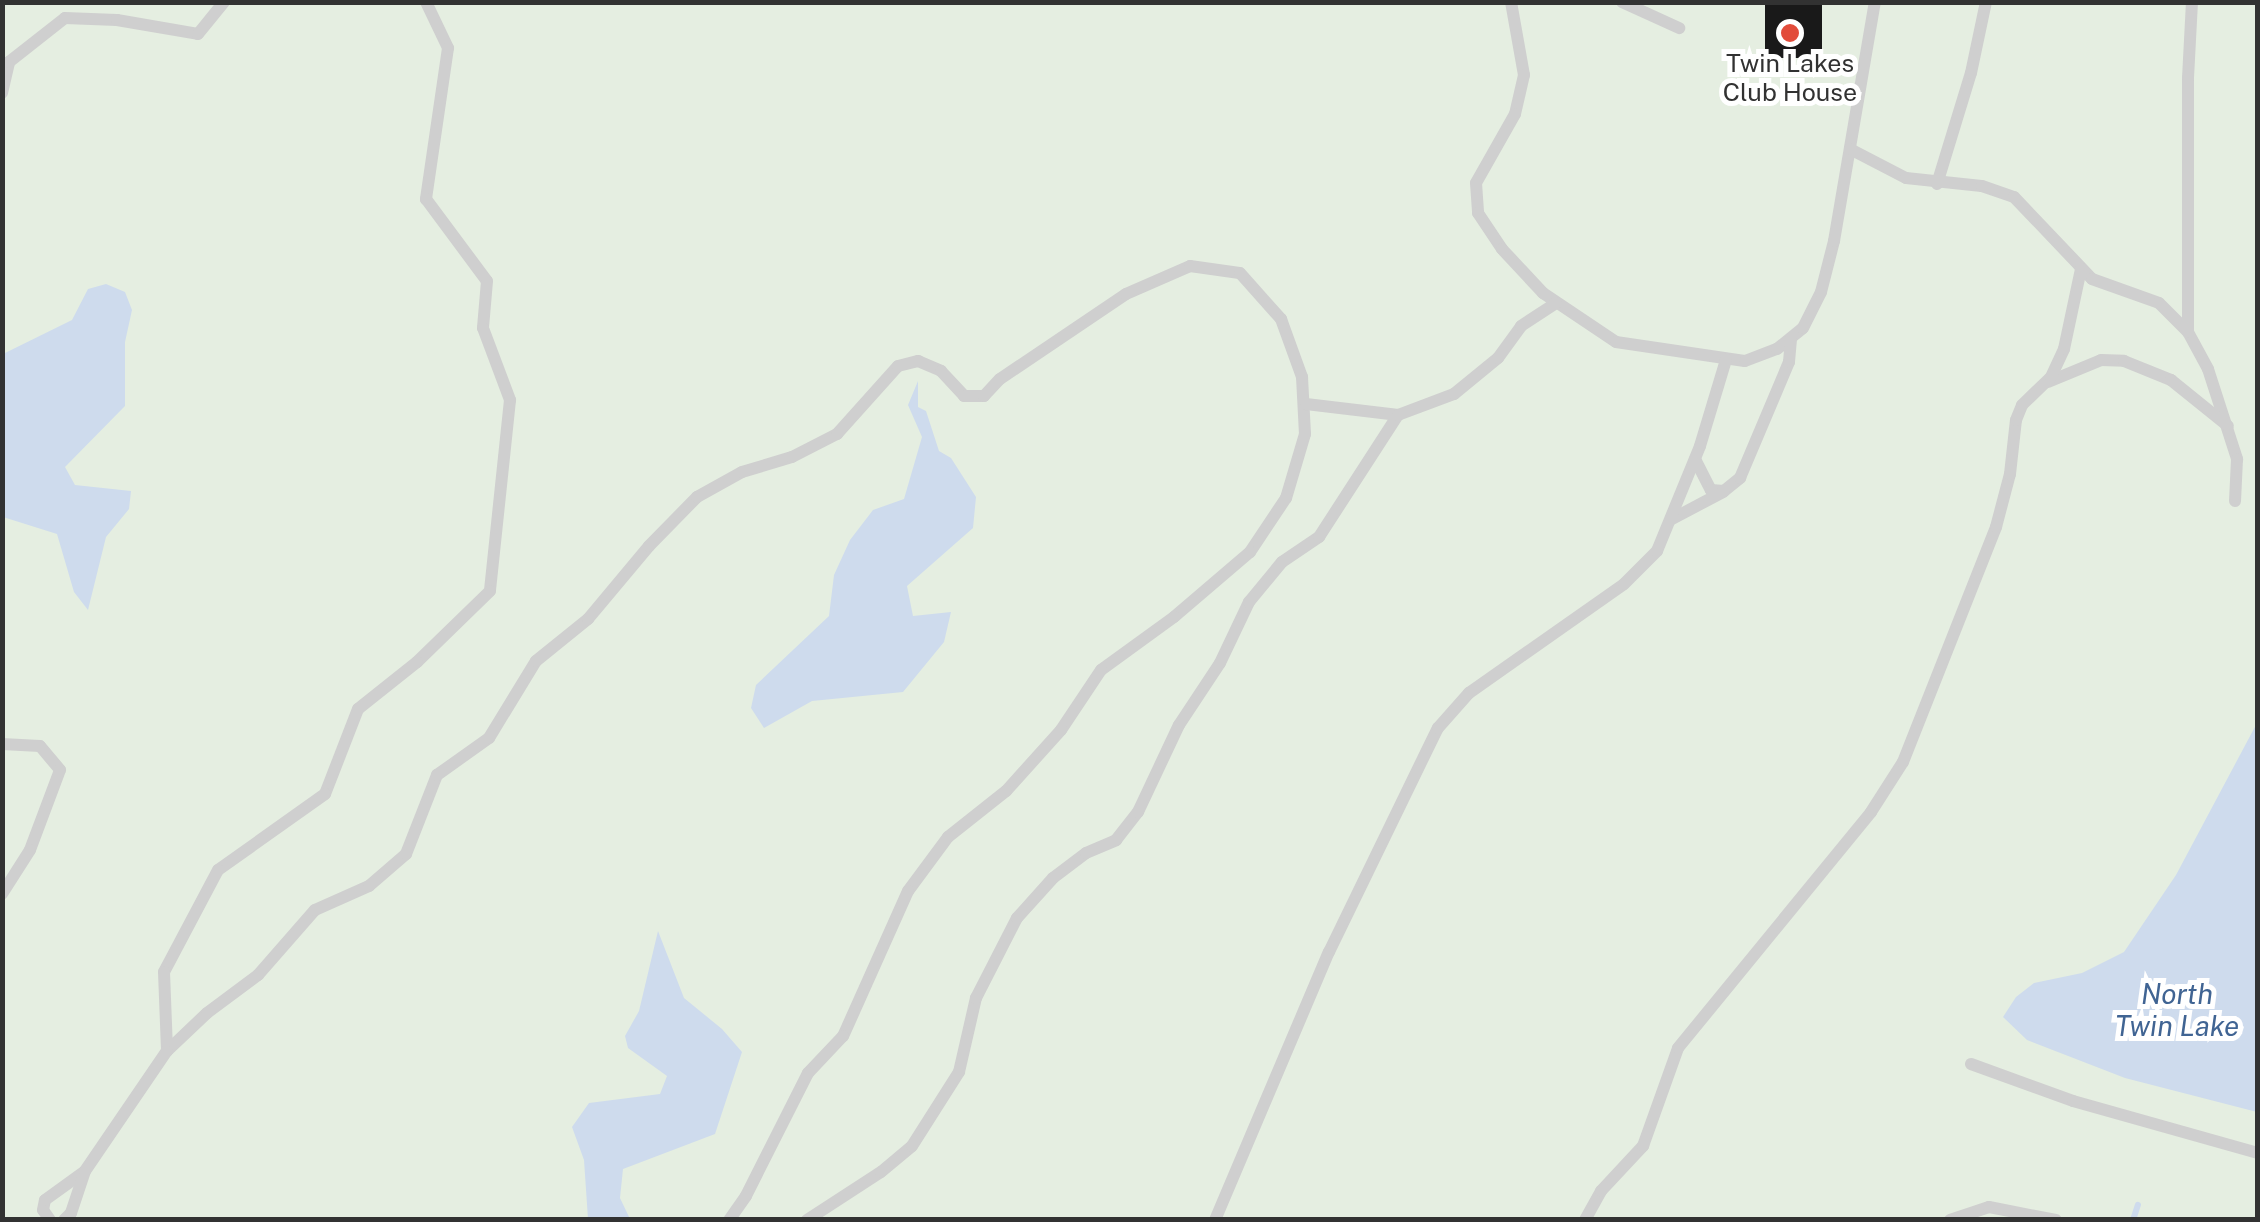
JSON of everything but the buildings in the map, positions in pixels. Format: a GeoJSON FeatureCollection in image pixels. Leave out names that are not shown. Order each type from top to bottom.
{"type":"FeatureCollection","features":[{"type":"Feature","properties":{"kind":"lane"},"geometry":{"type":"LineString","coordinates":[[2,93],[8,62],[66,18],[117,20],[198,34],[224,2]]}},
{"type":"Feature","properties":{"kind":"lane"},"geometry":{"type":"LineString","coordinates":[[167,1051],[164,972],[218,870],[324,794],[358,709],[417,662],[490,590],[510,400],[482,328],[487,281],[426,199],[448,48],[426,2]]}},
{"type":"Feature","properties":{"kind":"lane"},"geometry":{"type":"LineString","coordinates":[[1511,2],[1524,74],[1514,114],[1476,184],[1478,212],[1502,249],[1556,303],[1616,342],[1744,361],[1777,350],[1803,328],[1821,292],[1876,2]]}},
{"type":"Feature","properties":{"kind":"lane"},"geometry":{"type":"LineString","coordinates":[[1622,2],[1678,28]]}},
{"type":"Feature","properties":{"kind":"lane"},"geometry":{"type":"LineString","coordinates":[[1937,184],[1971,74],[1986,2]]}},
{"type":"Feature","properties":{"kind":"lane"},"geometry":{"type":"LineString","coordinates":[[2188,332],[2192,2]]}},
{"type":"Feature","properties":{"kind":"lane"},"geometry":{"type":"LineString","coordinates":[[1850,149],[1906,178],[1982,186],[2014,197],[2081,269],[2114,290],[2141,293],[2159,303],[2188,332],[2208,369],[2230,428],[2236,459],[2236,501]]}},
{"type":"Feature","properties":{"kind":"lane"},"geometry":{"type":"LineString","coordinates":[[64,1220],[71,1213],[84,1171],[167,1051],[207,1013],[258,976],[314,910],[369,886],[406,854],[437,775],[489,738],[536,660],[588,619],[648,546],[698,498],[742,472],[792,458],[837,434],[898,366],[918,361],[941,371],[964,396],[984,396],[1000,379],[1126,294],[1190,266],[1240,273],[1281,319],[1302,377],[1306,404],[1304,434],[1286,498],[1250,552],[1174,618],[1101,670],[1061,730],[1006,791],[948,837],[908,891],[843,1036],[808,1073],[746,1196],[729,1220]]}},
{"type":"Feature","properties":{"kind":"lane"},"geometry":{"type":"LineString","coordinates":[[2046,384],[2073,324],[2081,269]]}},
{"type":"Feature","properties":{"kind":"lane"},"geometry":{"type":"LineString","coordinates":[[1306,404],[1398,416],[1454,394],[1498,358],[1521,326],[1556,303]]}},
{"type":"Feature","properties":{"kind":"lane"},"geometry":{"type":"LineString","coordinates":[[1672,519],[1740,478],[1788,362],[1791,338]]}},
{"type":"Feature","properties":{"kind":"lane"},"geometry":{"type":"LineString","coordinates":[[1216,1220],[1329,952],[1438,728],[1469,692],[1624,584],[1657,551],[1695,459],[1726,360]]}},
{"type":"Feature","properties":{"kind":"lane"},"geometry":{"type":"LineString","coordinates":[[1585,1220],[1601,1191],[1643,1146],[1663,1079],[1678,1048],[1871,812],[1903,762],[1996,527],[2022,405],[2046,384],[2101,360],[2124,361],[2171,380],[2230,428]]}},
{"type":"Feature","properties":{"kind":"lane"},"geometry":{"type":"LineString","coordinates":[[808,1220],[881,1172],[912,1146],[959,1072],[976,998],[1017,918],[1053,878],[1086,852],[1116,840],[1138,812],[1179,725],[1220,663],[1249,602],[1282,562],[1318,537],[1398,416]]}},
{"type":"Feature","properties":{"kind":"lane"},"geometry":{"type":"LineString","coordinates":[[1695,459],[1710,490],[1724,491]]}},
{"type":"Feature","properties":{"kind":"lane"},"geometry":{"type":"LineString","coordinates":[[2,744],[40,746],[60,770],[30,850],[2,894]]}},
{"type":"Feature","properties":{"kind":"lane"},"geometry":{"type":"LineString","coordinates":[[1971,1064],[2073,1101],[2258,1153]]}},
{"type":"Feature","properties":{"kind":"lane"},"geometry":{"type":"LineString","coordinates":[[50,1220],[43,1210],[45,1200],[84,1171]]}},
{"type":"Feature","properties":{"kind":"lane"},"geometry":{"type":"LineString","coordinates":[[1950,1220],[1989,1206],[2056,1220]]}},
{"type":"Feature","properties":{"kind":"shaded area"},"geometry":{"type":"Polygon","coordinates":[[[2,3],[2257,3],[2257,1219],[2,1219],[2,3]]]}},
{"type":"Feature","properties":{"kind":"water"},"geometry":{"type":"Polygon","coordinates":[[[106,284],[125,292],[132,310],[125,342],[125,406],[65,467],[75,485],[131,491],[129,509],[106,537],[88,610],[74,592],[57,534],[3,517],[3,354],[72,320],[88,289],[106,284]]]}},
{"type":"Feature","properties":{"kind":"water"},"geometry":{"type":"Polygon","coordinates":[[[918,381],[918,407],[926,411],[939,451],[951,458],[976,497],[973,528],[907,586],[913,616],[951,612],[944,642],[903,692],[812,701],[764,728],[751,708],[756,685],[829,616],[834,575],[850,540],[873,510],[904,499],[922,437],[908,405],[918,381]]]}},
{"type":"Feature","properties":{"kind":"water","name":"North Twin Lake"},"geometry":{"type":"Polygon","coordinates":[[[2257,723],[2257,1112],[2125,1078],[2027,1040],[2003,1017],[2016,997],[2034,983],[2082,973],[2124,952],[2176,875],[2257,723]]]}},
{"type":"Feature","properties":{"kind":"water"},"geometry":{"type":"Polygon","coordinates":[[[658,931],[684,998],[722,1029],[742,1052],[715,1134],[623,1169],[620,1198],[630,1219],[588,1219],[584,1160],[572,1127],[589,1103],[660,1094],[667,1076],[628,1048],[625,1036],[639,1011],[658,931]]]}},
{"type":"Feature","properties":{"kind":"waterway"},"geometry":{"type":"LineString","coordinates":[[2133,1220],[2138,1205]]}},
{"type":"Feature","properties":{"kind":"place","name":"Twin Lakes Club House"},"geometry":{"type":"Point","coordinates":[1790,33]}}]}
